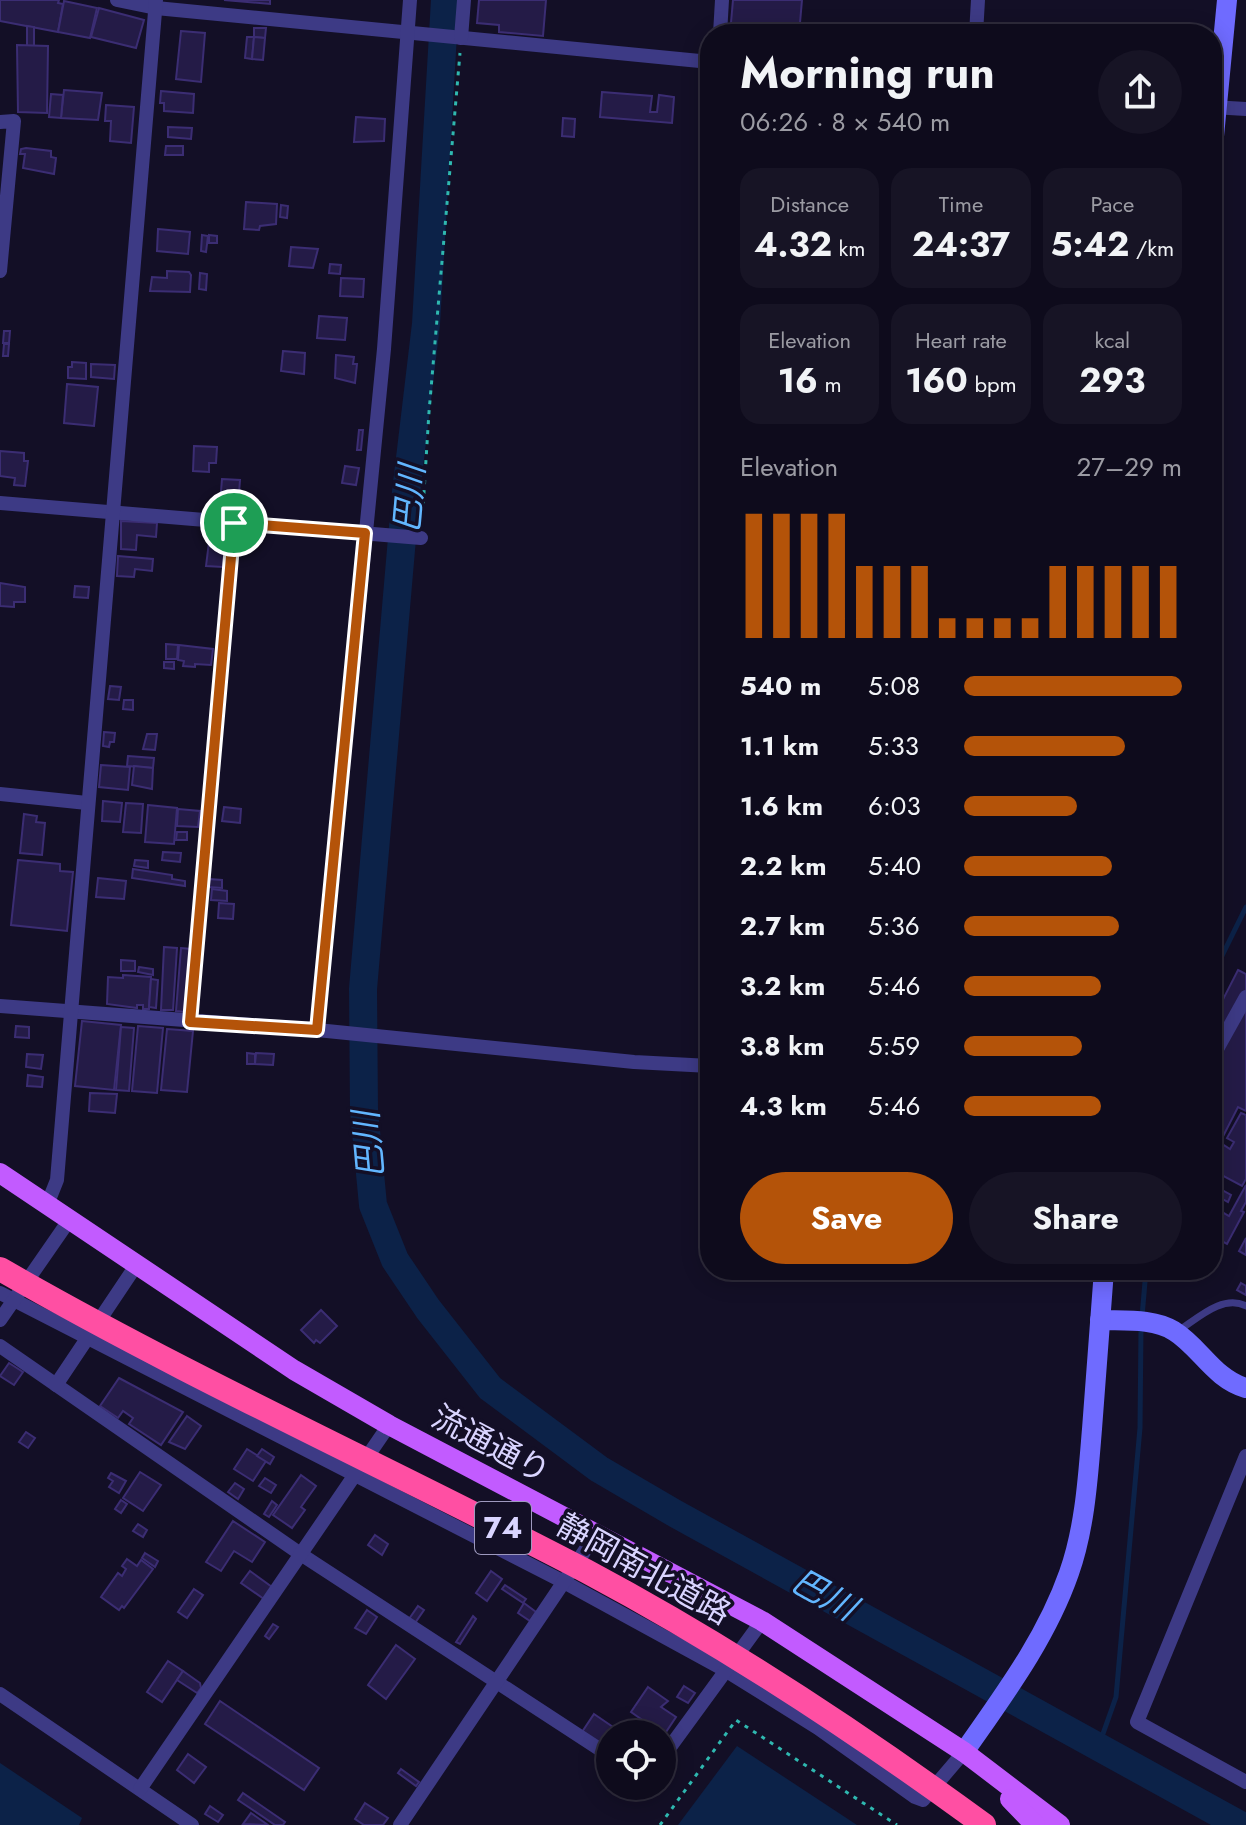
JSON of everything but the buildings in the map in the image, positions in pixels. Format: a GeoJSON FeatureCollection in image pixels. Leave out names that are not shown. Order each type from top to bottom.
{"type":"FeatureCollection","features":[{"type":"Feature","properties":{"kind":"highway","name":"静岡南北道路"},"geometry":{"type":"LineString","coordinates":[[0,1269],[162,1358],[508,1531],[663,1614],[811,1705],[984,1825]]}},
{"type":"Feature","properties":{"kind":"highway","name":"静岡南北道路"},"geometry":{"type":"LineString","coordinates":[[0,1278],[145,1358],[491,1532],[658,1621],[806,1711],[912,1783],[967,1825]]}},
{"type":"Feature","properties":{"kind":"main road","name":"流通通り"},"geometry":{"type":"LineString","coordinates":[[0,1173],[294,1370],[389,1425],[762,1621],[964,1752]]}},
{"type":"Feature","properties":{"kind":"main road","name":"74"},"geometry":{"type":"LineString","coordinates":[[964,1752],[1035,1825]]}},
{"type":"Feature","properties":{"kind":"main road","name":"74"},"geometry":{"type":"LineString","coordinates":[[964,1752],[1060,1825]]}},
{"type":"Feature","properties":{"kind":"street"},"geometry":{"type":"LineString","coordinates":[[117,0],[407,34],[700,61]]}},
{"type":"Feature","properties":{"kind":"street"},"geometry":{"type":"LineString","coordinates":[[317,1030],[384,349],[410,0]]}},
{"type":"Feature","properties":{"kind":"street"},"geometry":{"type":"LineString","coordinates":[[461,38],[464,0]]}},
{"type":"Feature","properties":{"kind":"street"},"geometry":{"type":"LineString","coordinates":[[721,24],[722,0]]}},
{"type":"Feature","properties":{"kind":"street"},"geometry":{"type":"LineString","coordinates":[[977,24],[978,0]]}},
{"type":"Feature","properties":{"kind":"street"},"geometry":{"type":"LineString","coordinates":[[1222,41],[1227,0]]}},
{"type":"Feature","properties":{"kind":"street"},"geometry":{"type":"LineString","coordinates":[[47,1205],[57,1180],[156,4]]}},
{"type":"Feature","properties":{"kind":"street"},"geometry":{"type":"LineString","coordinates":[[1222,108],[1246,109]]}},
{"type":"Feature","properties":{"kind":"street"},"geometry":{"type":"LineString","coordinates":[[0,122],[14,121],[0,271]]}},
{"type":"Feature","properties":{"kind":"street"},"geometry":{"type":"LineString","coordinates":[[0,503],[421,538]]}},
{"type":"Feature","properties":{"kind":"street"},"geometry":{"type":"LineString","coordinates":[[190,1022],[234,523]]}},
{"type":"Feature","properties":{"kind":"street"},"geometry":{"type":"LineString","coordinates":[[0,794],[87,803]]}},
{"type":"Feature","properties":{"kind":"street"},"geometry":{"type":"LineString","coordinates":[[1222,1040],[1246,997]]}},
{"type":"Feature","properties":{"kind":"street"},"geometry":{"type":"LineString","coordinates":[[0,1006],[317,1030],[634,1062],[700,1065]]}},
{"type":"Feature","properties":{"kind":"street"},"geometry":{"type":"LineString","coordinates":[[0,1320],[6,1297],[70,1219]]}},
{"type":"Feature","properties":{"kind":"street"},"geometry":{"type":"LineString","coordinates":[[56,1385],[137,1264]]}},
{"type":"Feature","properties":{"kind":"street"},"geometry":{"type":"LineString","coordinates":[[6,1297],[564,1582],[725,1670],[818,1728],[923,1800],[964,1752],[1022,1667],[1051,1615],[1070,1572],[1083,1516],[1089,1468],[1103,1280]]}},
{"type":"Feature","properties":{"kind":"street"},"geometry":{"type":"LineString","coordinates":[[1100,1320],[1170,1329],[1222,1377],[1246,1388]]}},
{"type":"Feature","properties":{"kind":"street"},"geometry":{"type":"LineString","coordinates":[[0,1346],[302,1555],[596,1747]]}},
{"type":"Feature","properties":{"kind":"street"},"geometry":{"type":"LineString","coordinates":[[140,1789],[389,1425]]}},
{"type":"Feature","properties":{"kind":"street"},"geometry":{"type":"LineString","coordinates":[[1246,1456],[1137,1722],[1246,1782]]}},
{"type":"Feature","properties":{"kind":"street"},"geometry":{"type":"LineString","coordinates":[[400,1825],[596,1534]]}},
{"type":"Feature","properties":{"kind":"street"},"geometry":{"type":"LineString","coordinates":[[676,1738],[762,1621]]}},
{"type":"Feature","properties":{"kind":"street"},"geometry":{"type":"LineString","coordinates":[[0,1694],[192,1825]]}},
{"type":"Feature","properties":{"kind":"lane"},"geometry":{"type":"LineString","coordinates":[[1170,1329],[1224,1302],[1237,1301],[1246,1306]]}},
{"type":"Feature","properties":{"kind":"path"},"geometry":{"type":"LineString","coordinates":[[421,538],[461,38]]}},
{"type":"Feature","properties":{"kind":"path"},"geometry":{"type":"LineString","coordinates":[[660,1825],[736,1720],[897,1825]]}},
{"type":"Feature","properties":{"kind":"water"},"geometry":{"type":"Polygon","coordinates":[[[737,1746],[857,1825],[678,1825],[737,1746]]]}},
{"type":"Feature","properties":{"kind":"water"},"geometry":{"type":"Polygon","coordinates":[[[0,1763],[82,1818],[79,1825],[0,1825],[0,1763]]]}},
{"type":"Feature","properties":{"kind":"waterway","name":"巴川"},"geometry":{"type":"LineString","coordinates":[[445,0],[426,324],[406,492],[363,989],[364,1110],[373,1205],[395,1260],[428,1309],[490,1388],[599,1469],[1240,1825]]}},
{"type":"Feature","properties":{"kind":"waterway"},"geometry":{"type":"LineString","coordinates":[[1222,956],[1246,907]]}},
{"type":"Feature","properties":{"kind":"waterway"},"geometry":{"type":"LineString","coordinates":[[1142,1317],[1145,1280]]}},
{"type":"Feature","properties":{"kind":"waterway"},"geometry":{"type":"LineString","coordinates":[[1099,1745],[1116,1697],[1140,1428],[1141,1327]]}},
{"type":"Feature","properties":{"kind":"route"},"geometry":{"type":"LineString","coordinates":[[234,523],[365,533],[317,1030],[190,1022],[234,523]]}}]}
